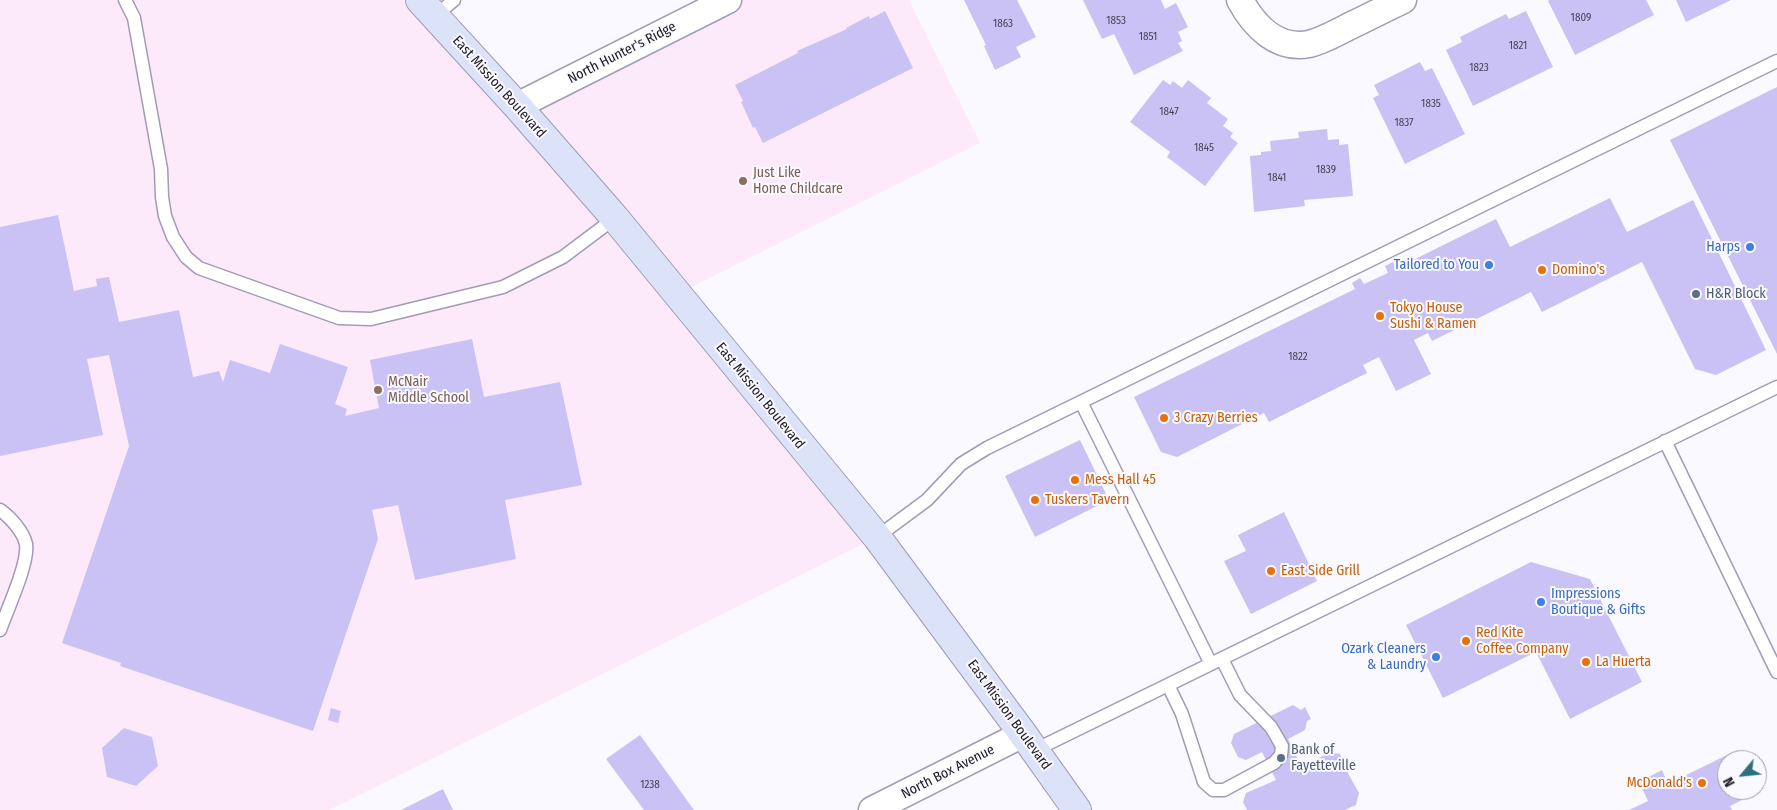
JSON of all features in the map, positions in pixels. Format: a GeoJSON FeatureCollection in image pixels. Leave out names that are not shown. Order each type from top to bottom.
{"type":"FeatureCollection","features":[{"type":"Feature","properties":{"kind":"main road","name":"East Mission Boulevard"},"geometry":{"type":"LineString","coordinates":[[436,5],[517,106],[615,218],[877,537],[1077,810]]}},
{"type":"Feature","properties":{"kind":"street","name":"North Hunter's Ridge"},"geometry":{"type":"LineString","coordinates":[[517,106],[728,0]]}},
{"type":"Feature","properties":{"kind":"street"},"geometry":{"type":"LineString","coordinates":[[1240,0],[1247,13],[1261,30],[1276,40],[1292,44],[1309,44],[1403,0]]}},
{"type":"Feature","properties":{"kind":"street","name":"North Box Avenue"},"geometry":{"type":"LineString","coordinates":[[872,810],[1029,742]]}},
{"type":"Feature","properties":{"kind":"lane"},"geometry":{"type":"LineString","coordinates":[[125,0],[134,18],[161,169],[165,216],[173,237],[186,257],[199,268],[339,318],[370,318],[503,287],[563,257],[615,218]]}},
{"type":"Feature","properties":{"kind":"lane"},"geometry":{"type":"LineString","coordinates":[[877,537],[927,500],[961,464],[986,448],[1777,61]]}},
{"type":"Feature","properties":{"kind":"lane"},"geometry":{"type":"LineString","coordinates":[[1029,742],[1168,685],[1777,387]]}},
{"type":"Feature","properties":{"kind":"lane"},"geometry":{"type":"LineString","coordinates":[[1081,402],[1216,661],[1240,695],[1271,727],[1282,746],[1281,755],[1274,763],[1224,790],[1213,790],[1204,782],[1182,714],[1168,685]]}},
{"type":"Feature","properties":{"kind":"lane"},"geometry":{"type":"LineString","coordinates":[[1665,441],[1777,672]]}},
{"type":"Feature","properties":{"kind":"lane"},"geometry":{"type":"LineString","coordinates":[[0,510],[17,526],[26,543],[25,561],[0,630]]}},
{"type":"Feature","properties":{"kind":"shaded area","name":"McNair Middle School"},"geometry":{"type":"Polygon","coordinates":[[[0,0],[420,0],[517,106],[728,0],[909,0],[980,143],[677,294],[877,537],[329,810],[0,810],[0,0]]]}},
{"type":"Feature","properties":{"kind":"building"},"geometry":{"type":"Polygon","coordinates":[[[964,0],[1017,0],[1036,37],[1016,47],[1021,57],[995,70],[984,46],[986,45],[964,0]]]}},
{"type":"Feature","properties":{"kind":"building"},"geometry":{"type":"Polygon","coordinates":[[[1083,0],[1161,0],[1165,9],[1176,3],[1188,27],[1178,32],[1182,41],[1178,43],[1183,51],[1134,75],[1114,34],[1102,39],[1083,0]]]}},
{"type":"Feature","properties":{"kind":"building"},"geometry":{"type":"Polygon","coordinates":[[[1549,0],[1646,0],[1654,15],[1575,55],[1549,0]]]}},
{"type":"Feature","properties":{"kind":"building"},"geometry":{"type":"Polygon","coordinates":[[[1676,0],[1731,0],[1686,22],[1676,0]]]}},
{"type":"Feature","properties":{"kind":"building"},"geometry":{"type":"Polygon","coordinates":[[[885,11],[913,68],[763,143],[755,127],[753,128],[735,85],[798,53],[797,51],[847,29],[869,16],[870,19],[885,11]]]}},
{"type":"Feature","properties":{"kind":"building"},"geometry":{"type":"Polygon","coordinates":[[[1526,11],[1553,67],[1473,106],[1446,50],[1462,42],[1460,37],[1506,14],[1509,19],[1526,11]]]}},
{"type":"Feature","properties":{"kind":"building"},"geometry":{"type":"Polygon","coordinates":[[[1420,62],[1425,71],[1432,68],[1465,134],[1405,164],[1373,98],[1379,95],[1374,85],[1420,62]]]}},
{"type":"Feature","properties":{"kind":"building"},"geometry":{"type":"Polygon","coordinates":[[[1163,80],[1170,85],[1173,81],[1182,88],[1188,80],[1211,98],[1207,103],[1228,119],[1223,126],[1233,133],[1230,137],[1238,143],[1205,186],[1167,157],[1170,152],[1130,122],[1163,80]]]}},
{"type":"Feature","properties":{"kind":"building","name":"Harps"},"geometry":{"type":"Polygon","coordinates":[[[1777,87],[1777,354],[1670,140],[1777,87]]]}},
{"type":"Feature","properties":{"kind":"building"},"geometry":{"type":"Polygon","coordinates":[[[1327,129],[1328,140],[1339,139],[1339,145],[1348,144],[1353,196],[1304,200],[1305,206],[1254,212],[1250,156],[1261,155],[1261,152],[1271,151],[1270,141],[1299,138],[1298,132],[1327,129]]]}},
{"type":"Feature","properties":{"kind":"building"},"geometry":{"type":"Polygon","coordinates":[[[1610,198],[1627,232],[1693,200],[1766,350],[1716,375],[1695,369],[1642,262],[1542,312],[1531,292],[1432,341],[1428,333],[1414,340],[1431,374],[1396,391],[1379,357],[1363,365],[1367,373],[1269,422],[1264,413],[1177,457],[1161,452],[1134,397],[1355,289],[1352,283],[1360,278],[1364,284],[1388,273],[1385,266],[1393,262],[1397,268],[1496,219],[1510,247],[1610,198]]]}},
{"type":"Feature","properties":{"kind":"building"},"geometry":{"type":"Polygon","coordinates":[[[58,215],[74,291],[97,286],[96,279],[109,277],[119,322],[179,310],[193,377],[219,371],[223,382],[230,360],[270,373],[280,344],[348,367],[335,404],[347,409],[345,416],[379,408],[370,360],[472,339],[484,397],[560,382],[582,485],[505,500],[516,559],[415,580],[398,505],[372,510],[378,539],[313,731],[120,666],[121,663],[62,643],[129,446],[109,355],[87,359],[103,435],[0,456],[0,227],[58,215]]]}},
{"type":"Feature","properties":{"kind":"building"},"geometry":{"type":"Polygon","coordinates":[[[1080,440],[1109,500],[1035,537],[1005,476],[1080,440]]]}},
{"type":"Feature","properties":{"kind":"building","name":"East Side Grill"},"geometry":{"type":"Polygon","coordinates":[[[1284,512],[1317,581],[1251,614],[1224,561],[1246,551],[1238,535],[1284,512]]]}},
{"type":"Feature","properties":{"kind":"building"},"geometry":{"type":"Polygon","coordinates":[[[1531,562],[1590,579],[1642,682],[1570,719],[1536,652],[1443,698],[1406,625],[1531,562]]]}},
{"type":"Feature","properties":{"kind":"building","name":"Bank of Fayetteville"},"geometry":{"type":"Polygon","coordinates":[[[1293,705],[1301,710],[1305,707],[1311,719],[1307,721],[1305,730],[1288,739],[1302,767],[1330,752],[1340,754],[1345,764],[1344,766],[1359,793],[1356,805],[1345,810],[1247,810],[1243,802],[1246,793],[1276,780],[1262,752],[1246,760],[1238,757],[1231,743],[1234,734],[1293,705]]]}},
{"type":"Feature","properties":{"kind":"building"},"geometry":{"type":"Polygon","coordinates":[[[331,708],[341,711],[338,723],[328,720],[331,708]]]}},
{"type":"Feature","properties":{"kind":"building"},"geometry":{"type":"Polygon","coordinates":[[[124,728],[152,737],[158,766],[136,786],[107,777],[102,748],[124,728]]]}},
{"type":"Feature","properties":{"kind":"building"},"geometry":{"type":"Polygon","coordinates":[[[640,735],[694,810],[644,810],[606,759],[640,735]]]}},
{"type":"Feature","properties":{"kind":"building","name":"McDonald's"},"geometry":{"type":"Polygon","coordinates":[[[1717,760],[1717,800],[1742,800],[1730,806],[1732,810],[1629,810],[1648,801],[1639,782],[1662,770],[1670,789],[1678,785],[1676,780],[1717,760]]]}},
{"type":"Feature","properties":{"kind":"building"},"geometry":{"type":"Polygon","coordinates":[[[443,789],[453,810],[401,810],[443,789]]]}},
{"type":"Feature","properties":{"kind":"place","name":"Just Like Home Childcare"},"geometry":{"type":"Point","coordinates":[743,181]}},
{"type":"Feature","properties":{"kind":"place","name":"Harps"},"geometry":{"type":"Point","coordinates":[1750,247]}},
{"type":"Feature","properties":{"kind":"place","name":"Tailored to You"},"geometry":{"type":"Point","coordinates":[1489,265]}},
{"type":"Feature","properties":{"kind":"place","name":"Domino's"},"geometry":{"type":"Point","coordinates":[1542,270]}},
{"type":"Feature","properties":{"kind":"place","name":"H&R Block"},"geometry":{"type":"Point","coordinates":[1696,294]}},
{"type":"Feature","properties":{"kind":"place","name":"Tokyo House Sushi & Ramen"},"geometry":{"type":"Point","coordinates":[1380,316]}},
{"type":"Feature","properties":{"kind":"place","name":"McNair Middle School"},"geometry":{"type":"Point","coordinates":[378,390]}},
{"type":"Feature","properties":{"kind":"place","name":"3 Crazy Berries"},"geometry":{"type":"Point","coordinates":[1164,418]}},
{"type":"Feature","properties":{"kind":"place","name":"Mess Hall 45"},"geometry":{"type":"Point","coordinates":[1075,480]}},
{"type":"Feature","properties":{"kind":"place","name":"Tuskers Tavern"},"geometry":{"type":"Point","coordinates":[1035,500]}},
{"type":"Feature","properties":{"kind":"place","name":"East Side Grill"},"geometry":{"type":"Point","coordinates":[1271,571]}},
{"type":"Feature","properties":{"kind":"place","name":"Impressions Boutique & Gifts"},"geometry":{"type":"Point","coordinates":[1541,602]}},
{"type":"Feature","properties":{"kind":"place","name":"Red Kite Coffee Company"},"geometry":{"type":"Point","coordinates":[1466,641]}},
{"type":"Feature","properties":{"kind":"place","name":"Ozark Cleaners & Laundry"},"geometry":{"type":"Point","coordinates":[1436,657]}},
{"type":"Feature","properties":{"kind":"place","name":"La Huerta"},"geometry":{"type":"Point","coordinates":[1586,662]}},
{"type":"Feature","properties":{"kind":"place","name":"Bank of Fayetteville"},"geometry":{"type":"Point","coordinates":[1281,758]}},
{"type":"Feature","properties":{"kind":"place","name":"McDonald's"},"geometry":{"type":"Point","coordinates":[1702,783]}}]}
